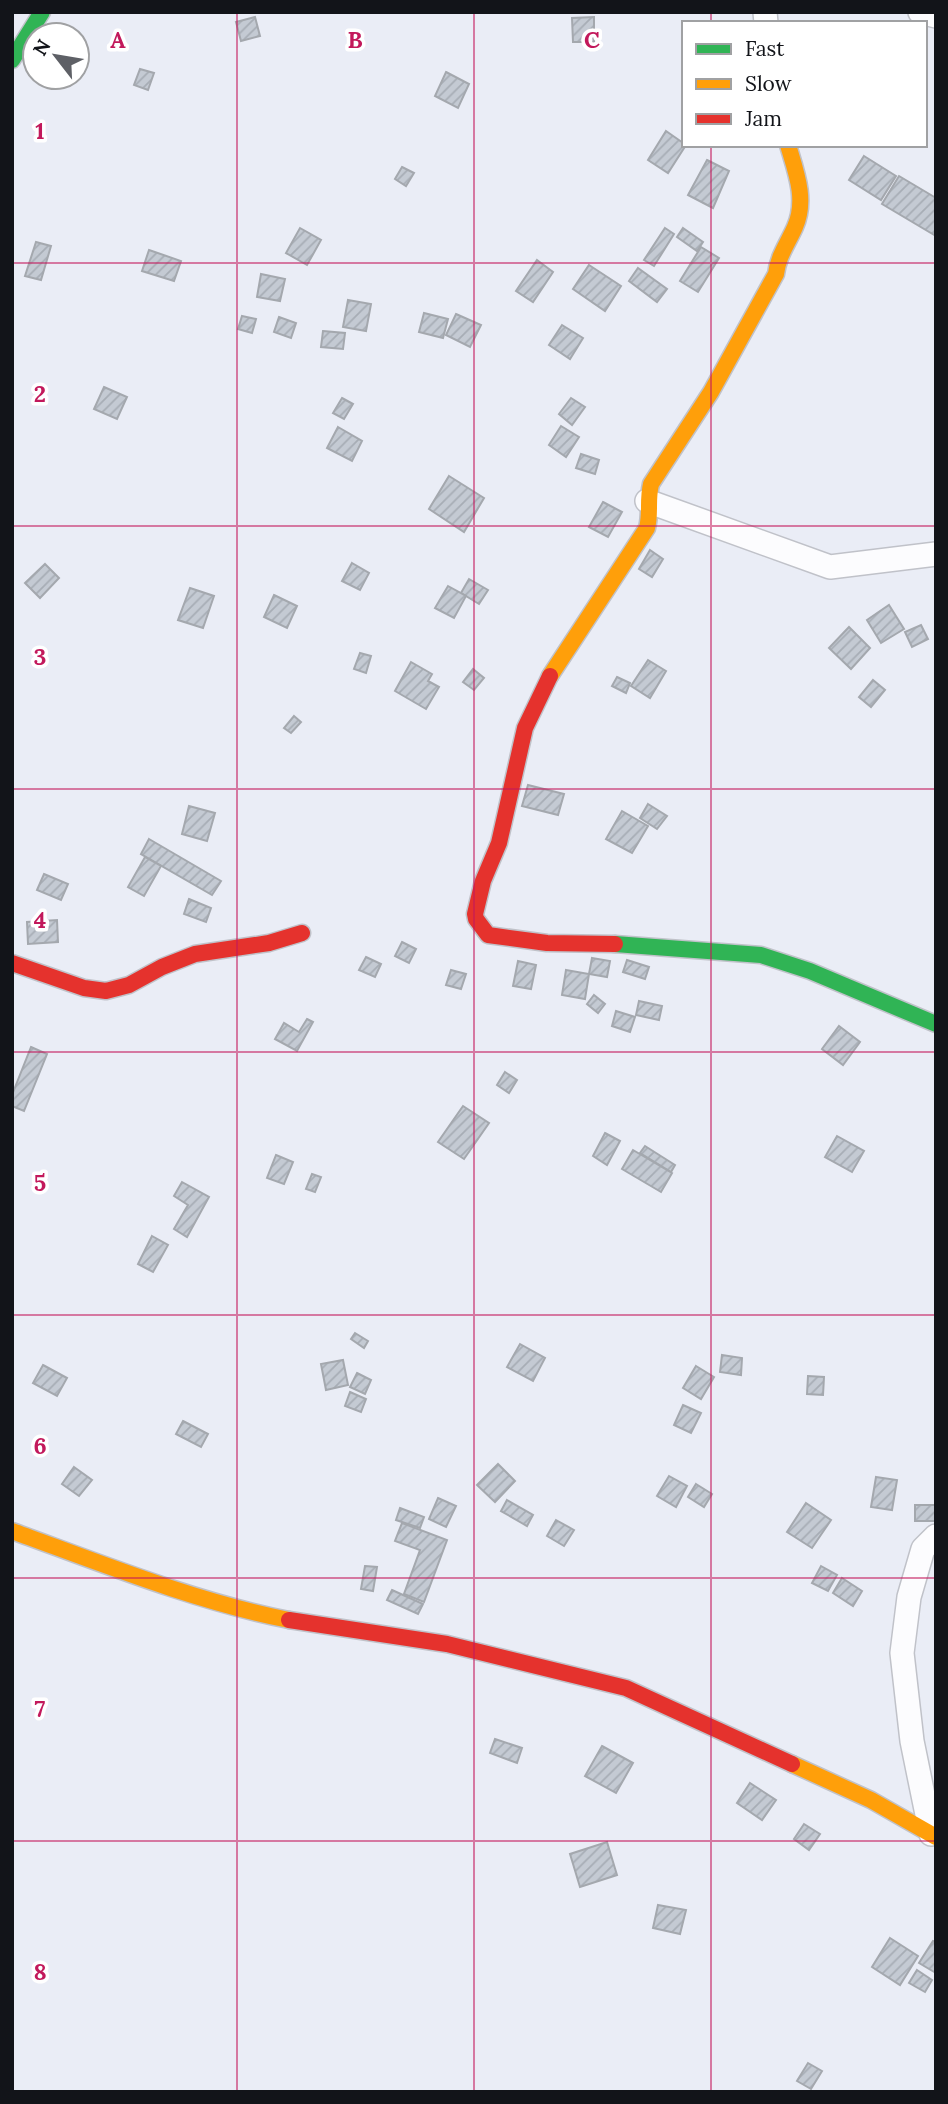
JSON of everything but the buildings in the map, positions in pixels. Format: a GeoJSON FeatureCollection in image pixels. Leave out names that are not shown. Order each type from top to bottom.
{"type":"FeatureCollection","features":[{"type":"Feature","properties":{"kind":"street"},"geometry":{"type":"LineString","coordinates":[[12,61],[42,12]]}},
{"type":"Feature","properties":{"kind":"street"},"geometry":{"type":"LineString","coordinates":[[920,12],[936,16]]}},
{"type":"Feature","properties":{"kind":"street"},"geometry":{"type":"LineString","coordinates":[[789,147],[799,182],[799,216],[777,263],[773,282],[711,392],[652,484],[647,501],[650,517],[647,528],[550,676],[525,728],[499,843],[483,881],[475,914],[488,935],[535,941],[642,945],[761,955],[810,971],[936,1024]]}},
{"type":"Feature","properties":{"kind":"street"},"geometry":{"type":"LineString","coordinates":[[647,501],[830,567],[936,554]]}},
{"type":"Feature","properties":{"kind":"street"},"geometry":{"type":"LineString","coordinates":[[12,963],[84,988],[106,991],[130,985],[162,967],[195,954],[269,943],[302,933]]}},
{"type":"Feature","properties":{"kind":"street"},"geometry":{"type":"LineString","coordinates":[[12,1531],[134,1574],[281,1618],[447,1644],[626,1688],[871,1800],[933,1836]]}},
{"type":"Feature","properties":{"kind":"street"},"geometry":{"type":"LineString","coordinates":[[933,1836],[912,1741],[902,1653],[909,1597],[923,1549],[936,1536]]}},
{"type":"Feature","properties":{"kind":"traffic: fast"},"geometry":{"type":"LineString","coordinates":[[12,60],[42,12]]}},
{"type":"Feature","properties":{"kind":"traffic: fast"},"geometry":{"type":"LineString","coordinates":[[615,944],[761,955],[810,971],[936,1024]]}},
{"type":"Feature","properties":{"kind":"traffic: slow"},"geometry":{"type":"LineString","coordinates":[[550,676],[647,528],[651,484],[711,392],[776,274],[800,207],[799,186],[789,147]]}},
{"type":"Feature","properties":{"kind":"traffic: slow"},"geometry":{"type":"LineString","coordinates":[[12,1531],[184,1592],[289,1620]]}},
{"type":"Feature","properties":{"kind":"traffic: slow"},"geometry":{"type":"LineString","coordinates":[[792,1764],[871,1800],[936,1837]]}},
{"type":"Feature","properties":{"kind":"traffic: jam"},"geometry":{"type":"LineString","coordinates":[[550,676],[525,728],[499,843],[483,881],[476,919],[488,935],[547,943],[615,944]]}},
{"type":"Feature","properties":{"kind":"traffic: jam"},"geometry":{"type":"LineString","coordinates":[[12,963],[84,988],[106,991],[129,985],[162,967],[195,954],[269,943],[302,933]]}},
{"type":"Feature","properties":{"kind":"traffic: jam"},"geometry":{"type":"LineString","coordinates":[[289,1620],[447,1644],[626,1688],[792,1764]]}}]}
